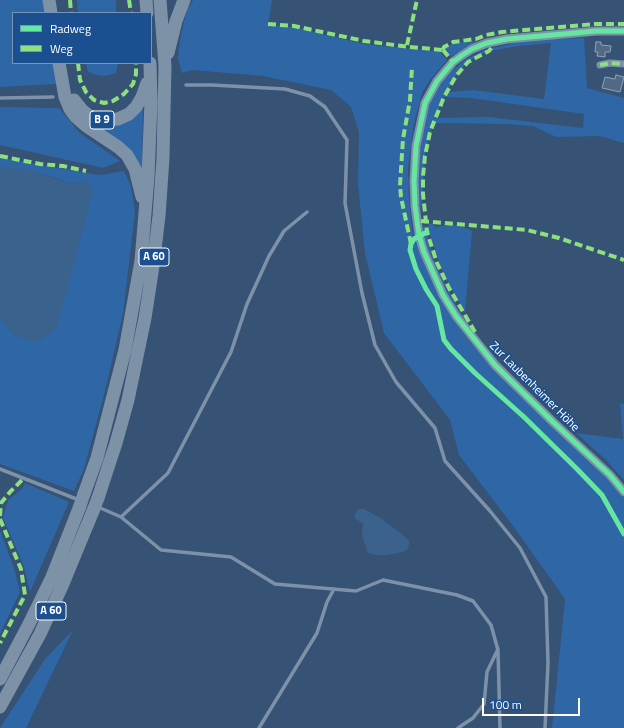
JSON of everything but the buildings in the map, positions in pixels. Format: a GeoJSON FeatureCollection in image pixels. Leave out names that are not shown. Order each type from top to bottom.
{"type":"FeatureCollection","features":[{"type":"Feature","properties":{"kind":"highway"},"geometry":{"type":"LineString","coordinates":[[48,0],[51,12]]}},
{"type":"Feature","properties":{"kind":"highway"},"geometry":{"type":"LineString","coordinates":[[56,0],[58,12]]}},
{"type":"Feature","properties":{"kind":"highway"},"geometry":{"type":"LineString","coordinates":[[146,0],[147,12]]}},
{"type":"Feature","properties":{"kind":"highway","name":"A 60"},"geometry":{"type":"LineString","coordinates":[[0,707],[40,634],[62,586],[98,498],[128,400],[148,303],[159,216],[163,158],[165,66],[160,0]]}},
{"type":"Feature","properties":{"kind":"highway"},"geometry":{"type":"LineString","coordinates":[[165,66],[176,21],[184,0]]}},
{"type":"Feature","properties":{"kind":"highway","name":"A 60"},"geometry":{"type":"LineString","coordinates":[[59,64],[65,97],[72,113],[85,125],[123,151],[133,164],[140,185],[145,219]]}},
{"type":"Feature","properties":{"kind":"highway","name":"B 9"},"geometry":{"type":"LineString","coordinates":[[66,64],[71,90],[76,103],[89,116],[103,120],[118,119],[132,111],[142,97],[150,68]]}},
{"type":"Feature","properties":{"kind":"highway","name":"A 60"},"geometry":{"type":"LineString","coordinates":[[0,679],[52,577],[80,506],[97,458],[125,350],[141,261],[145,219],[150,138],[150,68]]}},
{"type":"Feature","properties":{"kind":"street","name":"Zur Laubenheimer Höhe"},"geometry":{"type":"LineString","coordinates":[[624,31],[597,31],[513,38],[487,44],[460,56],[443,73],[428,96],[422,113],[416,146],[414,181],[415,206],[419,235],[424,252],[444,295],[456,316],[495,365],[610,475],[624,492]]}},
{"type":"Feature","properties":{"kind":"street"},"geometry":{"type":"LineString","coordinates":[[600,65],[610,63],[624,64]]}},
{"type":"Feature","properties":{"kind":"lane"},"geometry":{"type":"LineString","coordinates":[[186,85],[285,89],[310,96],[325,107],[347,140],[345,203],[362,293],[375,345],[396,382],[435,428],[446,461],[520,548],[546,597],[548,663],[545,727]]}},
{"type":"Feature","properties":{"kind":"lane"},"geometry":{"type":"LineString","coordinates":[[0,98],[53,97]]}},
{"type":"Feature","properties":{"kind":"lane"},"geometry":{"type":"LineString","coordinates":[[121,517],[168,473],[231,352],[247,304],[268,256],[284,231],[307,212]]}},
{"type":"Feature","properties":{"kind":"lane"},"geometry":{"type":"LineString","coordinates":[[0,469],[121,517],[161,550],[231,557],[275,584],[356,591],[383,580],[457,595],[473,601],[491,625],[498,650],[500,728]]}},
{"type":"Feature","properties":{"kind":"lane"},"geometry":{"type":"LineString","coordinates":[[259,728],[317,633],[327,602],[334,589]]}},
{"type":"Feature","properties":{"kind":"lane"},"geometry":{"type":"LineString","coordinates":[[458,728],[473,718],[484,704],[487,672],[498,650]]}},
{"type":"Feature","properties":{"kind":"shaded area"},"geometry":{"type":"Polygon","coordinates":[[[0,0],[43,0],[45,12],[12,12],[12,64],[54,64],[57,84],[0,87],[0,0]]]}},
{"type":"Feature","properties":{"kind":"shaded area"},"geometry":{"type":"Polygon","coordinates":[[[77,0],[116,0],[116,12],[78,12],[77,0]]]}},
{"type":"Feature","properties":{"kind":"shaded area"},"geometry":{"type":"Polygon","coordinates":[[[193,0],[272,0],[268,25],[297,28],[363,44],[440,52],[447,60],[430,80],[422,93],[414,123],[408,169],[413,236],[417,240],[441,298],[461,330],[488,362],[598,467],[624,497],[624,728],[552,728],[565,599],[513,526],[459,455],[450,420],[384,333],[365,253],[358,184],[359,133],[351,107],[331,90],[263,76],[192,70],[182,73],[178,59],[180,39],[187,10],[193,0]]]}},
{"type":"Feature","properties":{"kind":"shaded area"},"geometry":{"type":"Polygon","coordinates":[[[584,38],[587,88],[624,98],[624,143],[599,136],[556,137],[533,126],[433,123],[425,156],[421,215],[418,185],[418,159],[427,109],[435,91],[446,76],[466,59],[485,50],[514,43],[552,39],[584,38]],[[551,43],[489,51],[478,56],[468,62],[456,76],[447,92],[473,90],[544,99],[551,43]],[[444,97],[435,118],[488,117],[583,128],[584,114],[471,98],[444,97]]]}},
{"type":"Feature","properties":{"kind":"shaded area"},"geometry":{"type":"Polygon","coordinates":[[[477,41],[451,57],[446,54],[446,48],[452,44],[477,41]]]}},
{"type":"Feature","properties":{"kind":"shaded area"},"geometry":{"type":"Polygon","coordinates":[[[86,64],[118,64],[116,73],[105,76],[88,72],[86,64]]]}},
{"type":"Feature","properties":{"kind":"shaded area"},"geometry":{"type":"Polygon","coordinates":[[[69,95],[97,123],[143,102],[142,176],[75,112],[69,95]]]}},
{"type":"Feature","properties":{"kind":"shaded area"},"geometry":{"type":"Polygon","coordinates":[[[0,107],[59,108],[80,133],[120,161],[103,168],[0,145],[0,107]]]}},
{"type":"Feature","properties":{"kind":"shaded area"},"geometry":{"type":"Polygon","coordinates":[[[0,158],[99,175],[124,171],[131,186],[135,212],[123,314],[104,395],[84,469],[74,491],[0,464],[0,319],[16,336],[88,181],[72,184],[50,176],[5,167],[0,169],[0,158]]]}},
{"type":"Feature","properties":{"kind":"shaded area"},"geometry":{"type":"Polygon","coordinates":[[[4,167],[31,170],[72,184],[88,181],[93,191],[57,327],[38,342],[16,336],[0,319],[0,169],[4,167]]]}},
{"type":"Feature","properties":{"kind":"shaded area"},"geometry":{"type":"Polygon","coordinates":[[[429,223],[433,224],[435,227],[446,224],[466,228],[472,231],[465,312],[440,265],[430,234],[429,223]]]}},
{"type":"Feature","properties":{"kind":"shaded area"},"geometry":{"type":"Polygon","coordinates":[[[423,226],[425,226],[433,258],[459,310],[479,339],[516,382],[481,344],[451,303],[431,262],[422,229],[423,226]]]}},
{"type":"Feature","properties":{"kind":"shaded area"},"geometry":{"type":"Polygon","coordinates":[[[620,403],[624,404],[624,480],[604,458],[576,433],[623,439],[620,403]]]}},
{"type":"Feature","properties":{"kind":"shaded area"},"geometry":{"type":"Polygon","coordinates":[[[25,483],[69,502],[30,592],[23,564],[3,518],[8,500],[22,489],[25,483]]]}},
{"type":"Feature","properties":{"kind":"shaded area"},"geometry":{"type":"Polygon","coordinates":[[[358,509],[364,509],[382,519],[404,536],[410,542],[407,550],[387,555],[368,553],[362,536],[363,523],[354,517],[358,509]]]}},
{"type":"Feature","properties":{"kind":"shaded area"},"geometry":{"type":"Polygon","coordinates":[[[0,530],[15,571],[20,592],[0,634],[0,530]]]}},
{"type":"Feature","properties":{"kind":"shaded area"},"geometry":{"type":"Polygon","coordinates":[[[73,630],[26,728],[0,728],[45,659],[73,630]]]}},
{"type":"Feature","properties":{"kind":"marked path"},"geometry":{"type":"LineString","coordinates":[[70,0],[71,12]]}},
{"type":"Feature","properties":{"kind":"marked path"},"geometry":{"type":"LineString","coordinates":[[129,0],[131,12]]}},
{"type":"Feature","properties":{"kind":"marked path"},"geometry":{"type":"LineString","coordinates":[[407,45],[417,0]]}},
{"type":"Feature","properties":{"kind":"marked path"},"geometry":{"type":"LineString","coordinates":[[268,24],[294,26],[364,41],[443,50]]}},
{"type":"Feature","properties":{"kind":"marked path"},"geometry":{"type":"LineString","coordinates":[[443,50],[444,47],[453,42],[476,39],[486,35],[502,32],[595,24],[624,24]]}},
{"type":"Feature","properties":{"kind":"marked path"},"geometry":{"type":"LineString","coordinates":[[475,332],[449,288],[437,263],[427,232],[423,194],[423,176],[430,132],[444,97],[456,76],[468,62],[489,51],[493,46]]}},
{"type":"Feature","properties":{"kind":"marked path"},"geometry":{"type":"LineString","coordinates":[[443,50],[453,62]]}},
{"type":"Feature","properties":{"kind":"marked path"},"geometry":{"type":"LineString","coordinates":[[600,65],[610,63],[624,64]]}},
{"type":"Feature","properties":{"kind":"marked path"},"geometry":{"type":"LineString","coordinates":[[78,64],[80,80],[86,92],[94,100],[104,103],[113,101],[124,94],[133,84],[136,74],[136,64]]}},
{"type":"Feature","properties":{"kind":"marked path"},"geometry":{"type":"LineString","coordinates":[[411,244],[401,197],[400,185],[403,139],[410,100],[412,67]]}},
{"type":"Feature","properties":{"kind":"marked path"},"geometry":{"type":"LineString","coordinates":[[0,156],[86,171]]}},
{"type":"Feature","properties":{"kind":"marked path"},"geometry":{"type":"LineString","coordinates":[[421,221],[527,230],[559,238],[624,260]]}},
{"type":"Feature","properties":{"kind":"marked path"},"geometry":{"type":"LineString","coordinates":[[0,516],[1,503],[24,478]]}},
{"type":"Feature","properties":{"kind":"marked path"},"geometry":{"type":"LineString","coordinates":[[0,519],[21,569],[25,595],[0,643]]}},
{"type":"Feature","properties":{"kind":"cycle path"},"geometry":{"type":"LineString","coordinates":[[624,31],[597,31],[507,39],[487,43],[472,49],[461,56],[453,62],[437,81],[425,103],[416,146],[414,181],[415,206],[419,235],[424,252],[443,295],[456,316],[495,365],[610,475],[624,492]]}},
{"type":"Feature","properties":{"kind":"cycle path"},"geometry":{"type":"LineString","coordinates":[[427,232],[414,239],[410,250],[416,269],[437,306],[444,340],[475,373],[524,417],[602,495],[624,534]]}}]}
